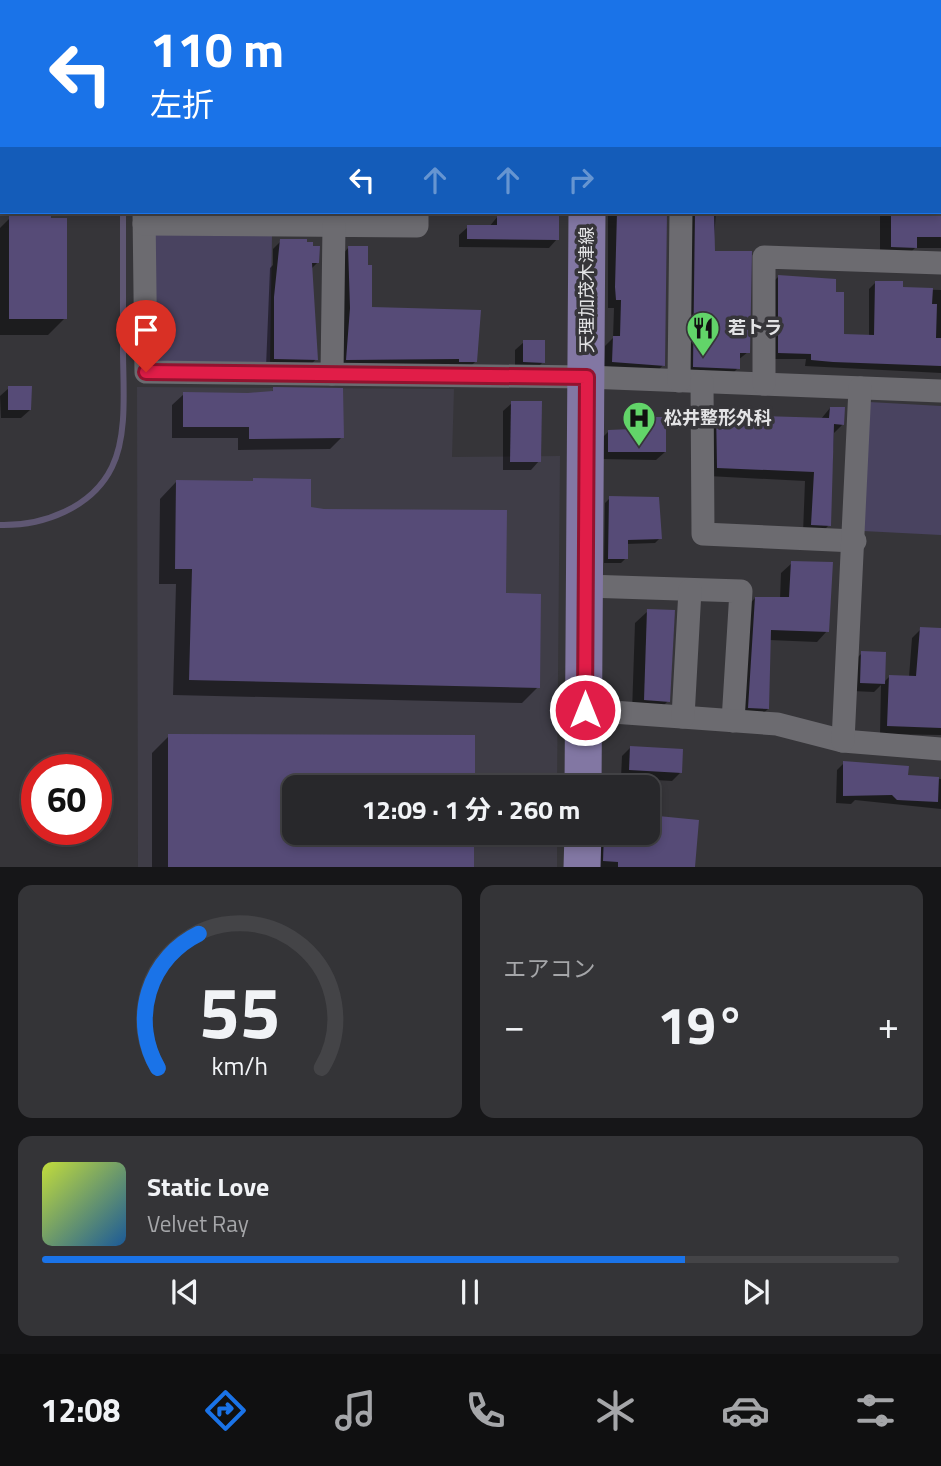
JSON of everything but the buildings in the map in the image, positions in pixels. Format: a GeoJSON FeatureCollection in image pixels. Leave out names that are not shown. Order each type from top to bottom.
{"type":"FeatureCollection","features":[{"type":"Feature","properties":{"kind":"main road","name":"天理加茂木津線"},"geometry":{"type":"LineString","coordinates":[[583,775],[587,214]]}},
{"type":"Feature","properties":{"kind":"main road"},"geometry":{"type":"LineString","coordinates":[[582,867],[583,845]]}},
{"type":"Feature","properties":{"kind":"street"},"geometry":{"type":"LineString","coordinates":[[417,214],[417,226],[334,226],[144,218],[146,372],[587,377],[941,391]]}},
{"type":"Feature","properties":{"kind":"street"},"geometry":{"type":"LineString","coordinates":[[681,214],[690,381],[703,534],[855,541]]}},
{"type":"Feature","properties":{"kind":"street"},"geometry":{"type":"LineString","coordinates":[[332,374],[334,226]]}},
{"type":"Feature","properties":{"kind":"street"},"geometry":{"type":"LineString","coordinates":[[764,384],[764,257],[941,263]]}},
{"type":"Feature","properties":{"kind":"street"},"geometry":{"type":"LineString","coordinates":[[843,741],[855,541],[860,388]]}},
{"type":"Feature","properties":{"kind":"street"},"geometry":{"type":"LineString","coordinates":[[586,586],[741,591],[733,720]]}},
{"type":"Feature","properties":{"kind":"street"},"geometry":{"type":"LineString","coordinates":[[683,717],[690,590]]}},
{"type":"Feature","properties":{"kind":"street"},"geometry":{"type":"LineString","coordinates":[[585,710],[777,724],[843,741],[941,749]]}},
{"type":"Feature","properties":{"kind":"shaded area"},"geometry":{"type":"Polygon","coordinates":[[[272,234],[270,364],[155,361],[153,235],[272,234]]]}},
{"type":"Feature","properties":{"kind":"shaded area"},"geometry":{"type":"Polygon","coordinates":[[[137,387],[454,389],[452,457],[560,456],[557,775],[282,775],[282,845],[557,845],[557,867],[138,867],[137,387]]]}},
{"type":"Feature","properties":{"kind":"shaded area"},"geometry":{"type":"Polygon","coordinates":[[[869,402],[941,406],[941,535],[863,531],[869,402]]]}},
{"type":"Feature","properties":{"kind":"waterway"},"geometry":{"type":"LineString","coordinates":[[0,525],[33,522],[65,512],[92,494],[112,467],[120,440],[124,410],[123,214]]}},
{"type":"Feature","properties":{"kind":"place","name":"若トラ"},"geometry":{"type":"Point","coordinates":[703,358]}},
{"type":"Feature","properties":{"kind":"place","name":"松井整形外科"},"geometry":{"type":"Point","coordinates":[639,448]}},
{"type":"Feature","properties":{"kind":"route"},"geometry":{"type":"LineString","coordinates":[[146,372],[587,377],[585,710]]}}]}
